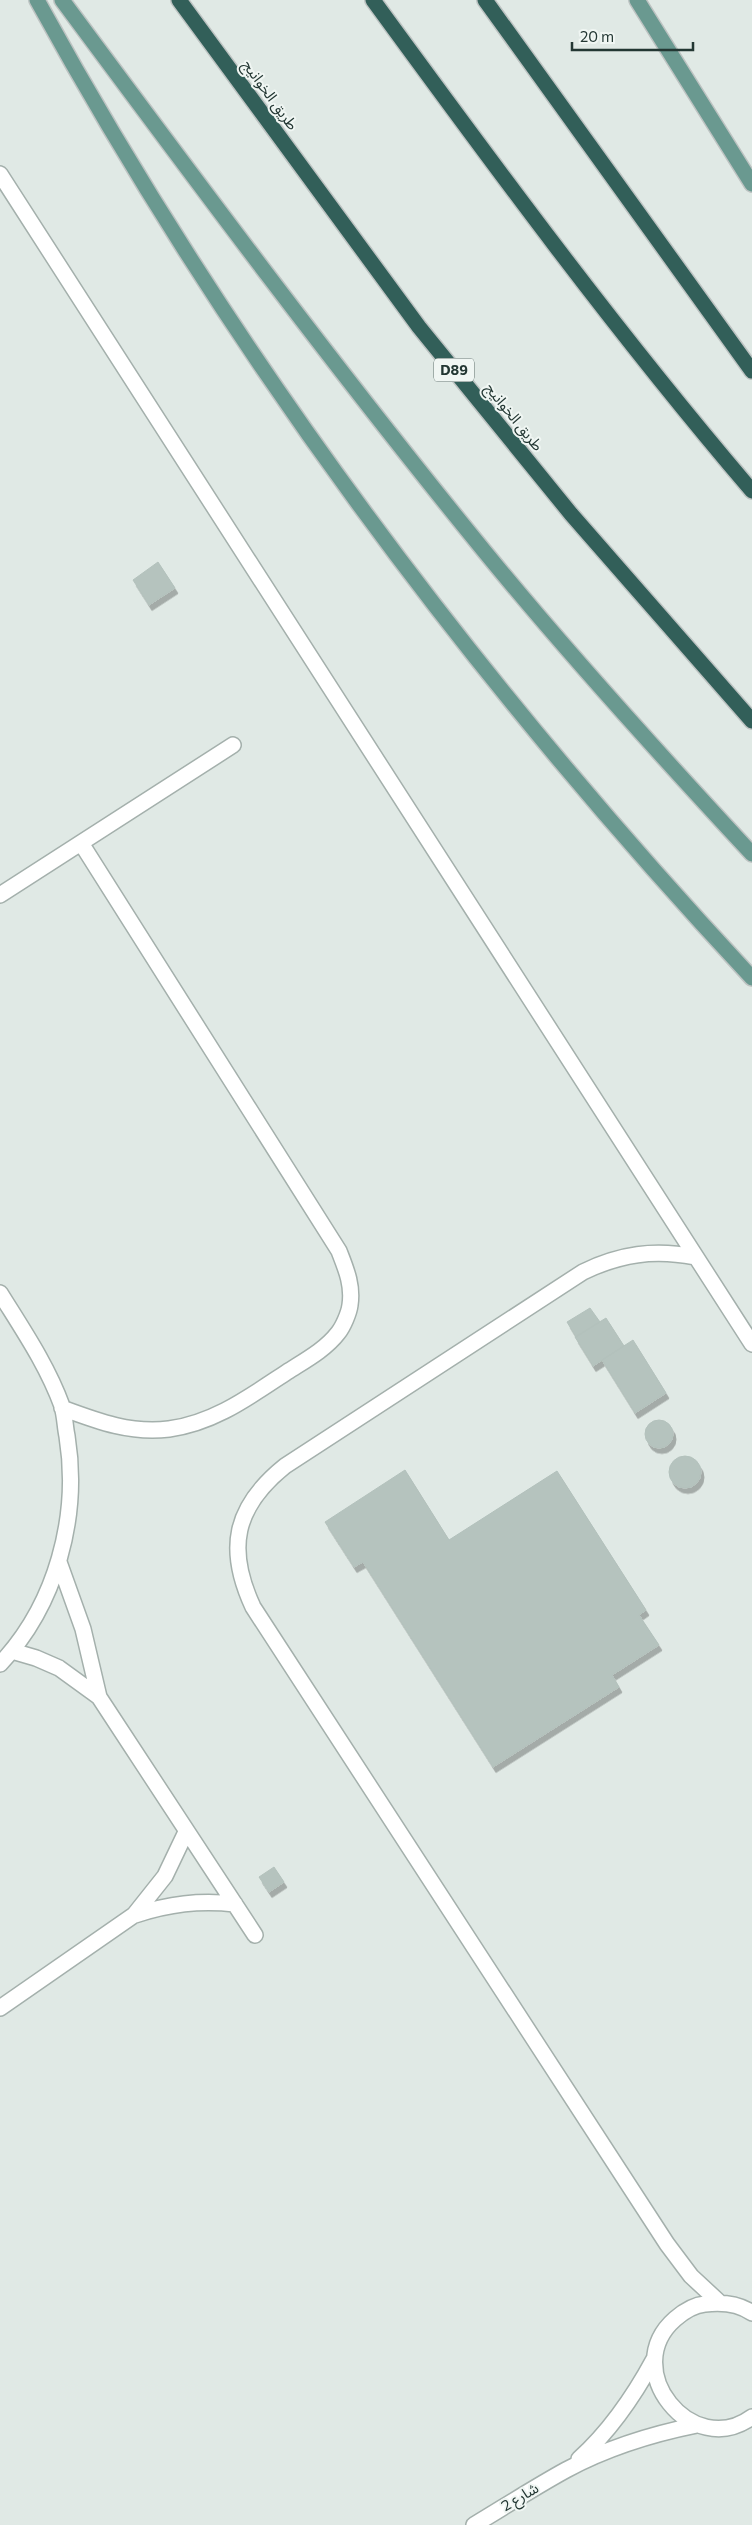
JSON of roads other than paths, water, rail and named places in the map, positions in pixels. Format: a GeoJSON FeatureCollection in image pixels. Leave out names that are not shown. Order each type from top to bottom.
{"type":"FeatureCollection","features":[{"type":"Feature","properties":{"kind":"highway","name":"طريق الخوانيج"},"geometry":{"type":"LineString","coordinates":[[179,0],[419,327],[571,514],[752,721]]}},
{"type":"Feature","properties":{"kind":"highway"},"geometry":{"type":"LineString","coordinates":[[373,0],[552,244],[700,430],[752,490]]}},
{"type":"Feature","properties":{"kind":"highway"},"geometry":{"type":"LineString","coordinates":[[485,0],[752,371]]}},
{"type":"Feature","properties":{"kind":"main road"},"geometry":{"type":"LineString","coordinates":[[37,0],[68,58],[179,240],[298,419],[424,591],[557,758],[698,920],[752,978]]}},
{"type":"Feature","properties":{"kind":"main road"},"geometry":{"type":"LineString","coordinates":[[62,0],[247,249],[486,554],[652,747],[752,854]]}},
{"type":"Feature","properties":{"kind":"main road"},"geometry":{"type":"LineString","coordinates":[[637,0],[752,184]]}},
{"type":"Feature","properties":{"kind":"street"},"geometry":{"type":"LineString","coordinates":[[0,174],[694,1257],[752,1344]]}},
{"type":"Feature","properties":{"kind":"street"},"geometry":{"type":"LineString","coordinates":[[0,895],[233,745]]}},
{"type":"Feature","properties":{"kind":"street"},"geometry":{"type":"LineString","coordinates":[[62,1408],[106,1424],[136,1430],[167,1430],[198,1424],[226,1412],[318,1352],[339,1332],[350,1306],[350,1277],[339,1251],[80,843]]}},
{"type":"Feature","properties":{"kind":"street"},"geometry":{"type":"LineString","coordinates":[[694,1257],[672,1252],[626,1255],[583,1272],[285,1466],[264,1482],[248,1505],[239,1530],[237,1556],[242,1583],[264,1624],[672,2253],[691,2276],[724,2303],[752,2314]]}},
{"type":"Feature","properties":{"kind":"street"},"geometry":{"type":"LineString","coordinates":[[0,1293],[39,1356],[62,1408],[71,1461],[70,1512],[59,1562],[40,1609],[12,1651],[0,1664]]}},
{"type":"Feature","properties":{"kind":"street"},"geometry":{"type":"LineString","coordinates":[[59,1562],[83,1629],[99,1698],[255,1935]]}},
{"type":"Feature","properties":{"kind":"street"},"geometry":{"type":"LineString","coordinates":[[12,1651],[36,1658],[59,1668],[99,1698]]}},
{"type":"Feature","properties":{"kind":"street"},"geometry":{"type":"LineString","coordinates":[[0,2008],[134,1915],[165,1876],[186,1832]]}},
{"type":"Feature","properties":{"kind":"street"},"geometry":{"type":"LineString","coordinates":[[134,1915],[184,1902],[209,1901],[234,1904]]}},
{"type":"Feature","properties":{"kind":"street"},"geometry":{"type":"LineString","coordinates":[[567,2470],[593,2446],[617,2419],[637,2390],[654,2359],[659,2340],[669,2324],[683,2312],[700,2304],[752,2305]]}},
{"type":"Feature","properties":{"kind":"street"},"geometry":{"type":"LineString","coordinates":[[654,2359],[656,2380],[665,2399],[678,2414],[697,2425],[715,2428],[733,2426],[752,2417]]}},
{"type":"Feature","properties":{"kind":"street"},"geometry":{"type":"LineString","coordinates":[[567,2470],[631,2442],[697,2425]]}},
{"type":"Feature","properties":{"kind":"street","name":"شارع 2"},"geometry":{"type":"LineString","coordinates":[[474,2525],[567,2470]]}}]}
